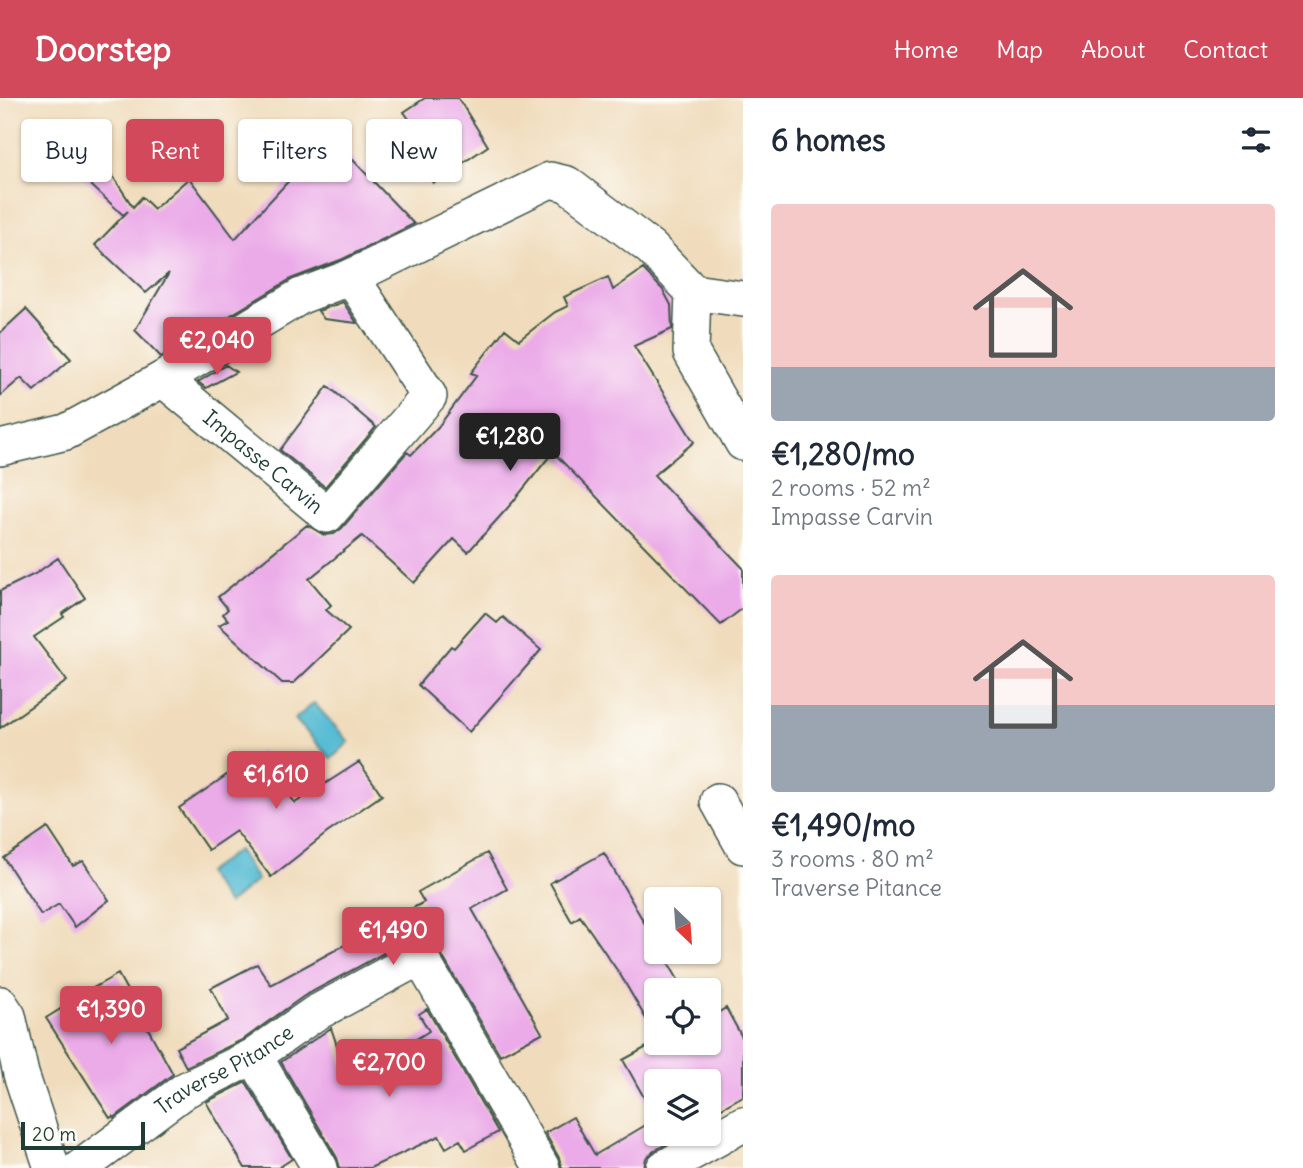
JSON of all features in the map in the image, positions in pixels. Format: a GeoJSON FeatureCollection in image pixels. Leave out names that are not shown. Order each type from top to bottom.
{"type":"FeatureCollection","features":[{"type":"Feature","properties":{"kind":"street"},"geometry":{"type":"LineString","coordinates":[[0,448],[66,432],[163,379],[301,296],[351,277],[550,180],[567,184],[651,248],[693,292],[743,299]]}},
{"type":"Feature","properties":{"kind":"street","name":"Impasse Carvin"},"geometry":{"type":"LineString","coordinates":[[163,379],[327,515],[429,396],[351,277]]}},
{"type":"Feature","properties":{"kind":"street"},"geometry":{"type":"LineString","coordinates":[[693,292],[691,352],[743,443]]}},
{"type":"Feature","properties":{"kind":"street"},"geometry":{"type":"LineString","coordinates":[[718,801],[743,846]]}},
{"type":"Feature","properties":{"kind":"street","name":"Traverse Pitance"},"geometry":{"type":"LineString","coordinates":[[80,1168],[185,1090],[254,1056],[314,1014],[421,957],[542,1168]]}},
{"type":"Feature","properties":{"kind":"street"},"geometry":{"type":"LineString","coordinates":[[0,1004],[8,1016],[21,1074],[52,1168]]}},
{"type":"Feature","properties":{"kind":"street"},"geometry":{"type":"LineString","coordinates":[[254,1056],[320,1168]]}},
{"type":"Feature","properties":{"kind":"street"},"geometry":{"type":"LineString","coordinates":[[664,1168],[743,1124]]}},
{"type":"Feature","properties":{"kind":"water"},"geometry":{"type":"Polygon","coordinates":[[[314,703],[349,742],[331,759],[295,719],[314,703]]]}},
{"type":"Feature","properties":{"kind":"water"},"geometry":{"type":"Polygon","coordinates":[[[238,850],[257,880],[228,904],[206,873],[238,850]]]}},
{"type":"Feature","properties":{"kind":"building"},"geometry":{"type":"Polygon","coordinates":[[[425,98],[458,98],[488,146],[462,163],[462,119],[409,119],[404,112],[425,98]]]}},
{"type":"Feature","properties":{"kind":"building"},"geometry":{"type":"Polygon","coordinates":[[[352,159],[366,174],[366,182],[374,182],[414,224],[343,259],[291,279],[161,357],[135,330],[169,273],[146,293],[95,245],[128,211],[123,215],[88,182],[112,182],[112,175],[133,207],[142,197],[154,209],[184,182],[192,182],[235,239],[288,182],[352,182],[352,159]]]}},
{"type":"Feature","properties":{"kind":"building"},"geometry":{"type":"Polygon","coordinates":[[[643,269],[663,290],[671,305],[672,329],[634,346],[694,442],[654,475],[743,568],[743,608],[721,625],[553,452],[468,552],[454,539],[414,583],[362,536],[309,579],[331,605],[326,610],[349,630],[294,683],[282,683],[219,625],[228,620],[223,614],[228,609],[218,597],[307,525],[324,535],[334,534],[342,528],[407,452],[411,455],[438,427],[477,375],[471,373],[505,329],[519,340],[555,312],[568,306],[564,297],[608,277],[613,290],[643,269]]]}},
{"type":"Feature","properties":{"kind":"building"},"geometry":{"type":"Polygon","coordinates":[[[343,302],[357,323],[324,319],[318,311],[343,302]]]}},
{"type":"Feature","properties":{"kind":"building"},"geometry":{"type":"Polygon","coordinates":[[[26,309],[71,359],[34,391],[21,378],[0,396],[0,333],[26,309]]]}},
{"type":"Feature","properties":{"kind":"building"},"geometry":{"type":"Polygon","coordinates":[[[226,365],[236,372],[206,388],[198,382],[226,365]]]}},
{"type":"Feature","properties":{"kind":"building"},"geometry":{"type":"Polygon","coordinates":[[[328,386],[376,427],[325,487],[280,450],[328,386]]]}},
{"type":"Feature","properties":{"kind":"building"},"geometry":{"type":"Polygon","coordinates":[[[58,558],[85,598],[62,614],[64,617],[34,637],[67,681],[0,728],[0,591],[35,574],[58,558]]]}},
{"type":"Feature","properties":{"kind":"building"},"geometry":{"type":"Polygon","coordinates":[[[485,613],[497,623],[503,617],[541,650],[469,732],[418,685],[451,646],[454,648],[485,613]]]}},
{"type":"Feature","properties":{"kind":"building"},"geometry":{"type":"Polygon","coordinates":[[[260,752],[295,803],[359,762],[382,795],[327,833],[271,877],[236,831],[208,850],[179,808],[260,752]]]}},
{"type":"Feature","properties":{"kind":"building"},"geometry":{"type":"Polygon","coordinates":[[[48,828],[73,866],[83,861],[109,900],[75,927],[59,904],[41,915],[4,858],[48,828]]]}},
{"type":"Feature","properties":{"kind":"building"},"geometry":{"type":"Polygon","coordinates":[[[487,853],[507,889],[472,909],[542,1033],[500,1055],[437,947],[430,939],[420,937],[410,939],[304,996],[244,1039],[186,1067],[176,1048],[228,1020],[211,988],[257,964],[271,985],[424,902],[418,892],[487,853]]]}},
{"type":"Feature","properties":{"kind":"building"},"geometry":{"type":"Polygon","coordinates":[[[604,853],[644,922],[644,964],[669,964],[677,978],[644,978],[644,1015],[580,916],[572,922],[550,883],[604,853]]]}},
{"type":"Feature","properties":{"kind":"building"},"geometry":{"type":"Polygon","coordinates":[[[118,974],[173,1074],[114,1118],[110,1118],[46,1018],[118,974]]]}},
{"type":"Feature","properties":{"kind":"building"},"geometry":{"type":"Polygon","coordinates":[[[726,1008],[743,1039],[743,1096],[721,1108],[721,1069],[644,1069],[644,1098],[623,1060],[644,1049],[644,1055],[721,1055],[721,1011],[726,1008]]]}},
{"type":"Feature","properties":{"kind":"building"},"geometry":{"type":"Polygon","coordinates":[[[427,1009],[498,1132],[466,1150],[460,1140],[446,1148],[439,1136],[370,1168],[340,1168],[337,1158],[281,1062],[331,1028],[349,1081],[429,1031],[419,1014],[427,1009]]]}},
{"type":"Feature","properties":{"kind":"building"},"geometry":{"type":"Polygon","coordinates":[[[246,1082],[292,1159],[278,1168],[245,1168],[206,1102],[246,1082]]]}},
{"type":"Feature","properties":{"kind":"building"},"geometry":{"type":"Polygon","coordinates":[[[573,1117],[595,1155],[644,1126],[644,1146],[663,1146],[646,1158],[644,1168],[562,1168],[545,1133],[573,1117]]]}}]}
